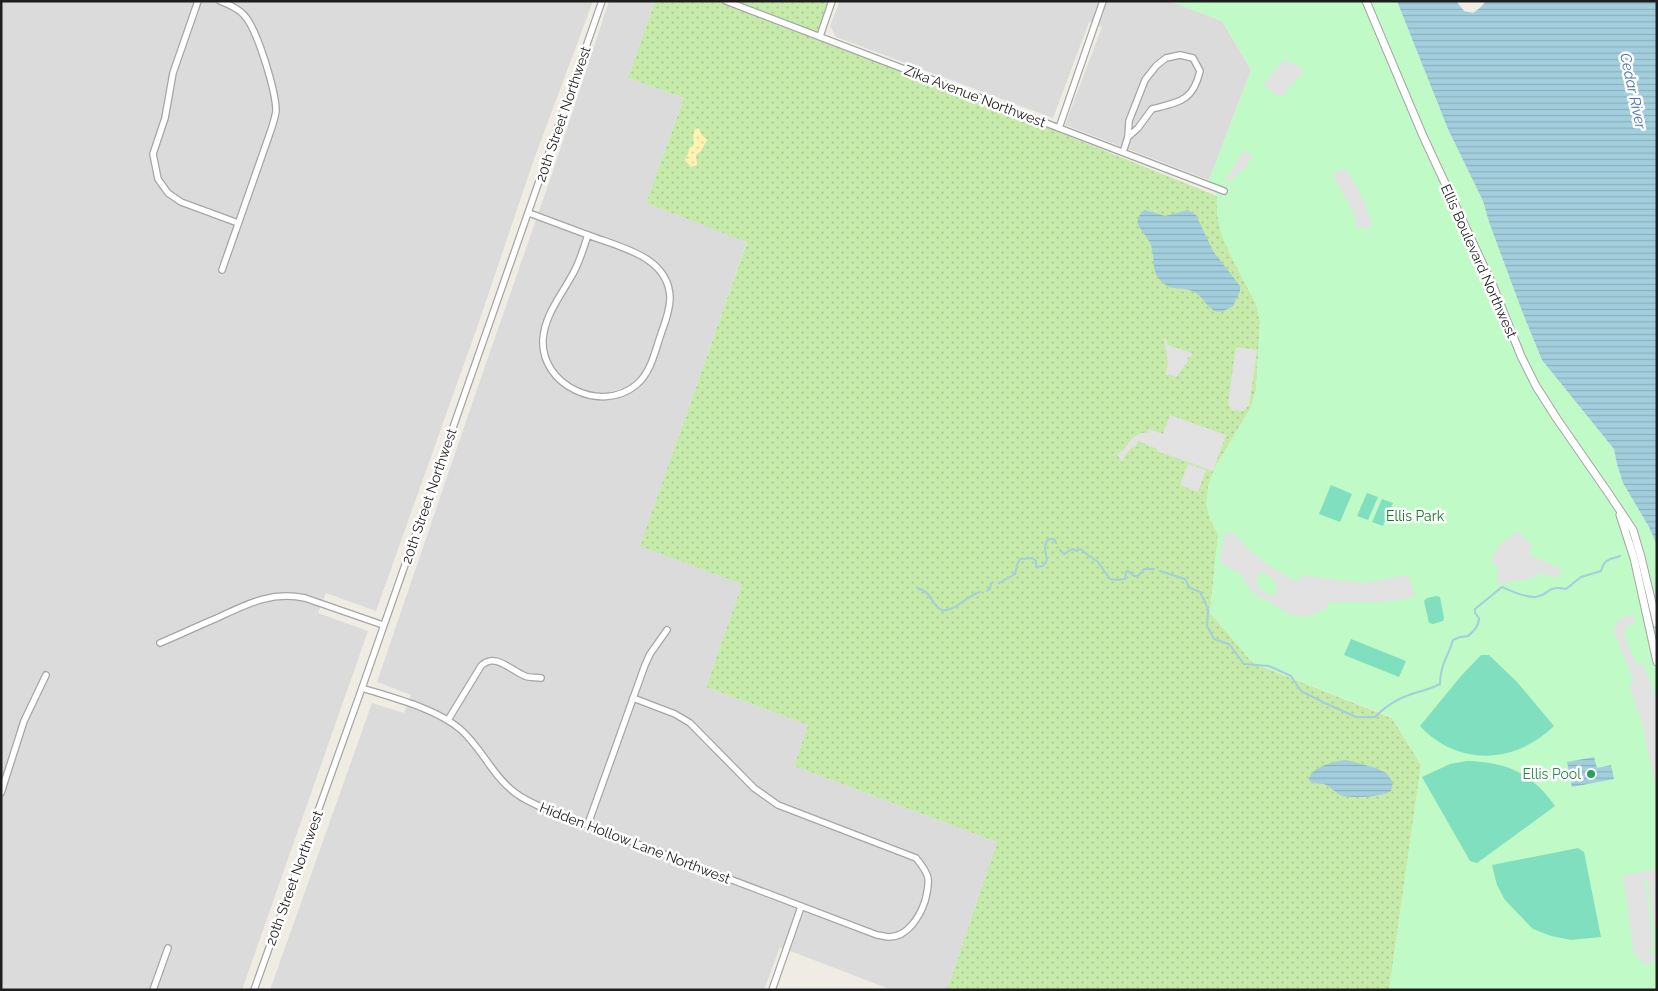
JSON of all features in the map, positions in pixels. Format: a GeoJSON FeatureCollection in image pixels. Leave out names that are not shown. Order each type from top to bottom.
{"type":"FeatureCollection","features":[{"type":"Feature","properties":{"kind":"street"},"geometry":{"type":"LineString","coordinates":[[198,1],[170,84],[165,118],[155,146],[154,162],[162,187],[174,198],[238,223]]}},
{"type":"Feature","properties":{"kind":"street"},"geometry":{"type":"LineString","coordinates":[[220,1],[243,13],[252,24],[275,104],[274,122],[222,270]]}},
{"type":"Feature","properties":{"kind":"street","name":"20th Street Northwest"},"geometry":{"type":"LineString","coordinates":[[254,990],[362,688],[602,1]]}},
{"type":"Feature","properties":{"kind":"street","name":"Zika Avenue Northwest"},"geometry":{"type":"LineString","coordinates":[[726,1],[1224,191]]}},
{"type":"Feature","properties":{"kind":"street"},"geometry":{"type":"LineString","coordinates":[[820,36],[832,1]]}},
{"type":"Feature","properties":{"kind":"street"},"geometry":{"type":"LineString","coordinates":[[1059,128],[1103,1]]}},
{"type":"Feature","properties":{"kind":"street","name":"Ellis Boulevard Northwest"},"geometry":{"type":"LineString","coordinates":[[1366,1],[1424,136],[1493,286],[1521,356],[1541,395],[1618,508],[1636,538],[1657,624]]}},
{"type":"Feature","properties":{"kind":"street"},"geometry":{"type":"LineString","coordinates":[[1122,152],[1128,137],[1129,121],[1145,80],[1156,66],[1166,58],[1180,54],[1192,58],[1200,71],[1197,84],[1189,96],[1180,102],[1152,108],[1138,128],[1128,137]]}},
{"type":"Feature","properties":{"kind":"street"},"geometry":{"type":"LineString","coordinates":[[529,212],[640,255],[659,269],[669,289],[670,298],[666,319],[650,367],[638,384],[628,391],[608,397],[585,394],[561,382],[546,361],[543,350],[543,338],[552,308],[572,276],[588,235]]}},
{"type":"Feature","properties":{"kind":"street","name":"Ellis Boulevard Northwest"},"geometry":{"type":"LineString","coordinates":[[1618,508],[1634,558],[1657,662]]}},
{"type":"Feature","properties":{"kind":"street"},"geometry":{"type":"LineString","coordinates":[[160,643],[253,601],[275,596],[305,598],[383,625]]}},
{"type":"Feature","properties":{"kind":"street"},"geometry":{"type":"LineString","coordinates":[[588,824],[650,654],[667,630]]}},
{"type":"Feature","properties":{"kind":"street"},"geometry":{"type":"LineString","coordinates":[[448,720],[484,662],[500,662],[525,676],[541,678]]}},
{"type":"Feature","properties":{"kind":"street"},"geometry":{"type":"LineString","coordinates":[[1,792],[24,721],[46,675]]}},
{"type":"Feature","properties":{"kind":"street","name":"Hidden Hollow Lane Northwest"},"geometry":{"type":"LineString","coordinates":[[362,688],[448,720],[462,730],[502,781],[514,793],[548,810],[877,935],[890,937],[910,928],[917,919],[924,904],[929,886],[925,870],[916,858],[778,805],[754,788],[690,723],[675,714],[633,698]]}},
{"type":"Feature","properties":{"kind":"street"},"geometry":{"type":"LineString","coordinates":[[772,990],[801,906]]}},
{"type":"Feature","properties":{"kind":"street"},"geometry":{"type":"LineString","coordinates":[[153,990],[168,948]]}},
{"type":"Feature","properties":{"kind":"shaded area"},"geometry":{"type":"Polygon","coordinates":[[[1,1],[593,1],[533,162],[479,322],[376,611],[326,593],[318,613],[368,631],[242,990],[1,990],[1,1]]]}},
{"type":"Feature","properties":{"kind":"shaded area"},"geometry":{"type":"Polygon","coordinates":[[[609,1],[655,1],[628,78],[684,98],[646,203],[747,241],[664,478],[742,584],[706,687],[808,725],[794,766],[997,842],[947,990],[892,990],[780,947],[764,990],[270,990],[372,703],[404,713],[411,695],[377,682],[553,171],[609,1]]]}},
{"type":"Feature","properties":{"kind":"shaded area"},"geometry":{"type":"Polygon","coordinates":[[[840,1],[1169,1],[1222,21],[1251,70],[1209,180],[1065,125],[1102,27],[1089,22],[1053,118],[836,37],[830,26],[840,1]]]}},
{"type":"Feature","properties":{"kind":"shaded area"},"geometry":{"type":"Polygon","coordinates":[[[1285,59],[1291,64],[1293,62],[1304,71],[1280,98],[1263,84],[1285,59]]]}},
{"type":"Feature","properties":{"kind":"shaded area"},"geometry":{"type":"Polygon","coordinates":[[[1244,150],[1253,156],[1246,166],[1229,182],[1225,180],[1244,150]]]}},
{"type":"Feature","properties":{"kind":"shaded area"},"geometry":{"type":"Polygon","coordinates":[[[1345,168],[1362,196],[1373,227],[1356,228],[1354,214],[1332,174],[1345,168]]]}},
{"type":"Feature","properties":{"kind":"shaded area"},"geometry":{"type":"Polygon","coordinates":[[[1164,338],[1166,338],[1168,345],[1192,353],[1192,356],[1187,358],[1188,361],[1176,377],[1165,375],[1168,363],[1164,338]]]}},
{"type":"Feature","properties":{"kind":"shaded area"},"geometry":{"type":"Polygon","coordinates":[[[1236,347],[1257,350],[1249,406],[1242,411],[1232,410],[1228,403],[1236,347]]]}},
{"type":"Feature","properties":{"kind":"shaded area"},"geometry":{"type":"Polygon","coordinates":[[[1170,415],[1226,435],[1213,471],[1157,451],[1157,449],[1138,441],[1136,446],[1130,449],[1122,462],[1117,454],[1124,449],[1132,438],[1142,433],[1147,433],[1149,429],[1163,434],[1170,415]]]}},
{"type":"Feature","properties":{"kind":"shaded area"},"geometry":{"type":"Polygon","coordinates":[[[1188,464],[1206,470],[1198,492],[1180,485],[1188,464]]]}},
{"type":"Feature","properties":{"kind":"shaded area"},"geometry":{"type":"Polygon","coordinates":[[[1518,530],[1533,547],[1529,550],[1530,555],[1561,569],[1558,578],[1539,573],[1533,578],[1497,584],[1498,568],[1491,560],[1497,547],[1518,530]]]}},
{"type":"Feature","properties":{"kind":"shaded area"},"geometry":{"type":"Polygon","coordinates":[[[1231,531],[1265,563],[1297,581],[1299,581],[1299,575],[1364,583],[1408,575],[1415,596],[1400,600],[1378,602],[1330,602],[1326,608],[1313,615],[1303,617],[1287,613],[1251,591],[1243,576],[1220,562],[1224,535],[1231,531]],[[1261,572],[1258,576],[1257,585],[1264,592],[1272,595],[1276,594],[1274,580],[1261,572]]]}},
{"type":"Feature","properties":{"kind":"shaded area"},"geometry":{"type":"Polygon","coordinates":[[[1633,614],[1635,622],[1626,627],[1624,634],[1636,663],[1643,664],[1657,701],[1657,795],[1643,726],[1629,685],[1633,679],[1614,632],[1616,623],[1621,618],[1633,614]]]}},
{"type":"Feature","properties":{"kind":"shaded area"},"geometry":{"type":"Polygon","coordinates":[[[1657,869],[1657,948],[1647,879],[1641,880],[1645,882],[1654,950],[1649,949],[1647,951],[1657,954],[1657,959],[1644,965],[1638,957],[1640,954],[1634,955],[1623,875],[1657,869]]]}},
{"type":"Feature","properties":{"kind":"green space"},"geometry":{"type":"Polygon","coordinates":[[[655,1],[832,1],[820,36],[1217,196],[1217,214],[1229,252],[1256,304],[1260,321],[1256,391],[1250,409],[1214,469],[1210,519],[1218,534],[1210,613],[1253,663],[1392,718],[1421,765],[1389,990],[947,990],[997,842],[794,766],[808,725],[706,687],[742,584],[640,546],[747,242],[646,203],[684,98],[628,78],[655,1]]]}},
{"type":"Feature","properties":{"kind":"green space","name":"Ellis Park"},"geometry":{"type":"Polygon","coordinates":[[[1169,1],[1397,1],[1448,129],[1483,201],[1522,311],[1542,360],[1614,449],[1623,483],[1649,527],[1657,545],[1657,988],[1640,990],[1389,990],[1421,765],[1392,717],[1253,663],[1210,613],[1218,534],[1210,519],[1206,505],[1208,486],[1214,469],[1250,409],[1256,391],[1260,321],[1256,304],[1221,234],[1217,214],[1217,196],[1209,180],[1251,70],[1222,21],[1169,1]]]}},
{"type":"Feature","properties":{"kind":"green space"},"geometry":{"type":"Polygon","coordinates":[[[1331,485],[1352,494],[1340,522],[1319,514],[1331,485]]]}},
{"type":"Feature","properties":{"kind":"green space"},"geometry":{"type":"Polygon","coordinates":[[[1367,493],[1378,497],[1368,520],[1357,516],[1367,493]]]}},
{"type":"Feature","properties":{"kind":"green space"},"geometry":{"type":"Polygon","coordinates":[[[1382,499],[1393,503],[1383,526],[1372,522],[1382,499]]]}},
{"type":"Feature","properties":{"kind":"green space"},"geometry":{"type":"Polygon","coordinates":[[[1440,597],[1444,618],[1443,621],[1433,624],[1429,623],[1424,601],[1427,598],[1440,597]]]}},
{"type":"Feature","properties":{"kind":"green space"},"geometry":{"type":"Polygon","coordinates":[[[1351,639],[1406,661],[1399,677],[1344,655],[1351,639]]]}},
{"type":"Feature","properties":{"kind":"green space"},"geometry":{"type":"Polygon","coordinates":[[[1481,655],[1489,655],[1517,682],[1554,726],[1539,739],[1522,748],[1504,754],[1487,756],[1451,749],[1435,739],[1420,726],[1481,655]]]}},
{"type":"Feature","properties":{"kind":"green space"},"geometry":{"type":"Polygon","coordinates":[[[1467,761],[1494,764],[1517,772],[1537,785],[1555,806],[1477,863],[1470,861],[1422,777],[1450,764],[1467,761]]]}},
{"type":"Feature","properties":{"kind":"green space"},"geometry":{"type":"Polygon","coordinates":[[[1578,848],[1584,852],[1601,937],[1571,940],[1551,936],[1533,929],[1505,900],[1497,885],[1492,865],[1578,848]]]}},
{"type":"Feature","properties":{"kind":"sand"},"geometry":{"type":"Polygon","coordinates":[[[699,128],[701,134],[707,140],[701,151],[696,155],[697,165],[691,167],[685,160],[689,148],[694,144],[693,136],[695,129],[699,128]]]}},
{"type":"Feature","properties":{"kind":"water","name":"Cedar River"},"geometry":{"type":"Polygon","coordinates":[[[1397,1],[1456,1],[1464,11],[1473,13],[1486,1],[1657,1],[1657,545],[1649,527],[1623,483],[1614,449],[1542,360],[1522,311],[1483,201],[1448,129],[1397,1]]]}},
{"type":"Feature","properties":{"kind":"water"},"geometry":{"type":"Polygon","coordinates":[[[1144,210],[1165,216],[1188,210],[1196,215],[1213,251],[1240,286],[1240,291],[1233,306],[1222,311],[1215,311],[1195,293],[1168,286],[1160,280],[1154,267],[1152,248],[1138,224],[1138,218],[1144,210]]]}},
{"type":"Feature","properties":{"kind":"water","name":"Ellis Pool"},"geometry":{"type":"Polygon","coordinates":[[[1594,757],[1597,768],[1611,765],[1614,779],[1572,787],[1567,762],[1594,757]]]}},
{"type":"Feature","properties":{"kind":"water"},"geometry":{"type":"Polygon","coordinates":[[[1346,760],[1376,768],[1386,773],[1393,782],[1391,791],[1374,796],[1345,796],[1340,795],[1324,784],[1314,783],[1309,780],[1310,775],[1318,768],[1330,763],[1346,760]]]}},
{"type":"Feature","properties":{"kind":"waterway"},"geometry":{"type":"LineString","coordinates":[[999,583],[1015,574],[1020,559],[1032,558],[1036,561],[1036,567],[1043,566],[1047,560],[1045,549],[1047,542],[1049,539],[1054,539],[1056,543]]}},
{"type":"Feature","properties":{"kind":"waterway"},"geometry":{"type":"LineString","coordinates":[[1060,550],[1064,554],[1072,549],[1077,551],[1080,549],[1098,562],[1110,579],[1125,579],[1126,572],[1128,571],[1134,576],[1138,576],[1144,569],[1154,569]]}},
{"type":"Feature","properties":{"kind":"waterway"},"geometry":{"type":"LineString","coordinates":[[1160,571],[1185,579],[1190,588],[1200,592],[1208,611],[1207,626],[1214,639],[1229,644],[1244,664],[1269,666],[1291,676],[1301,691],[1325,703],[1356,717],[1375,717],[1400,699],[1440,684],[1443,666],[1453,640],[1468,636],[1474,630],[1479,618],[1475,613],[1475,609],[1502,587],[1527,596],[1540,596],[1551,589],[1566,589],[1581,577],[1601,571],[1606,562],[1620,556]]}},
{"type":"Feature","properties":{"kind":"waterway"},"geometry":{"type":"LineString","coordinates":[[987,591],[990,589],[991,583]]}},
{"type":"Feature","properties":{"kind":"waterway"},"geometry":{"type":"LineString","coordinates":[[917,588],[926,592],[934,603],[944,610],[949,610],[980,592]]}},
{"type":"Feature","properties":{"kind":"place","name":"Ellis Pool"},"geometry":{"type":"Point","coordinates":[1591,774]}}]}
